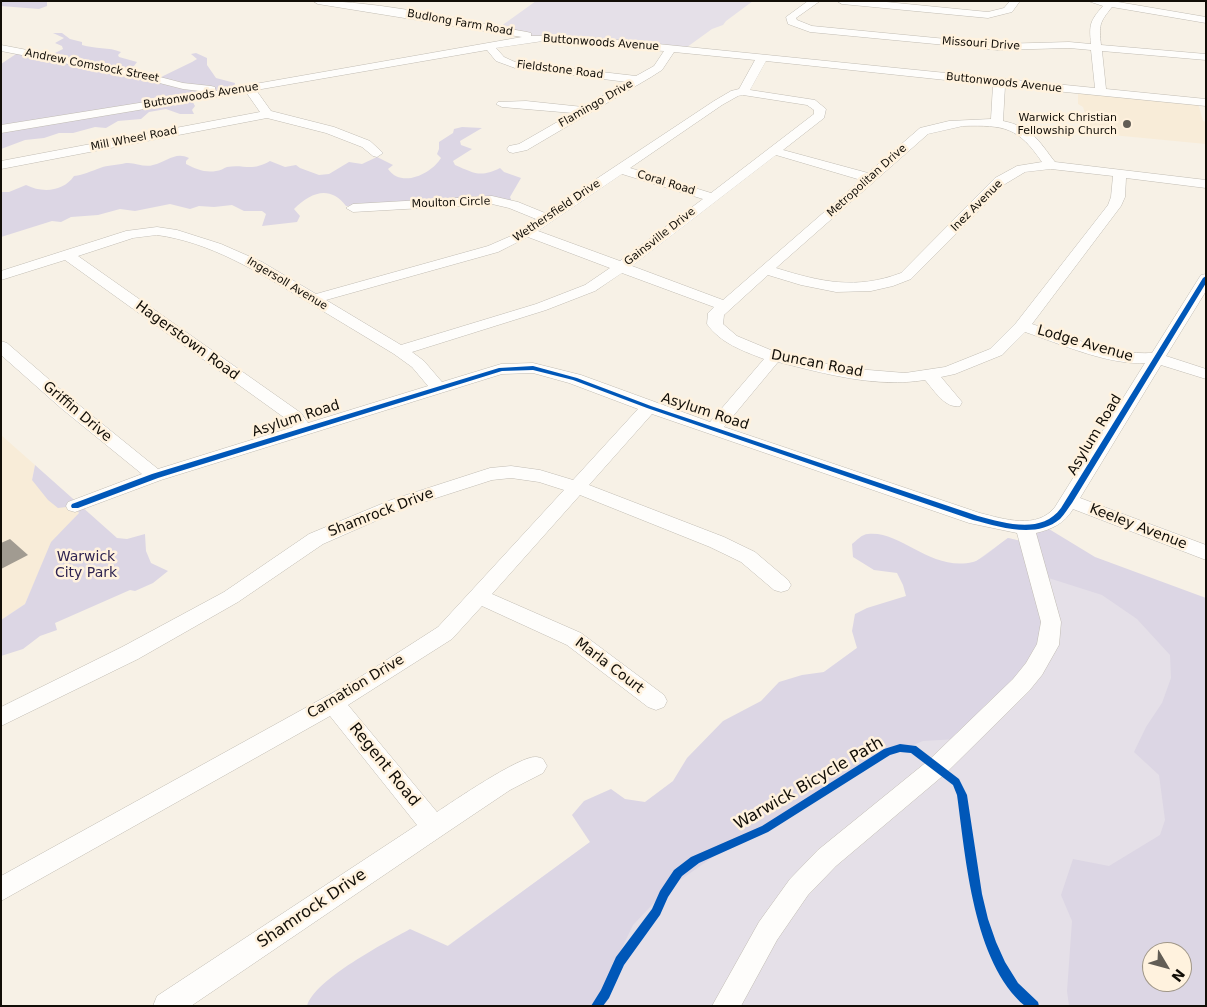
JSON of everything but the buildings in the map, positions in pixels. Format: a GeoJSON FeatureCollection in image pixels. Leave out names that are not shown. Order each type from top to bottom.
{"type":"FeatureCollection","features":[{"type":"Feature","properties":{"kind":"street","name":"Budlong Farm Road"},"geometry":{"type":"LineString","coordinates":[[318,1],[432,18],[543,38]]}},
{"type":"Feature","properties":{"kind":"street","name":"Missouri Drive"},"geometry":{"type":"LineString","coordinates":[[815,1],[791,17],[792,22],[810,29],[998,47],[1069,45],[1206,57]]}},
{"type":"Feature","properties":{"kind":"street"},"geometry":{"type":"LineString","coordinates":[[842,1],[988,15],[1008,10],[1015,1]]}},
{"type":"Feature","properties":{"kind":"street"},"geometry":{"type":"LineString","coordinates":[[1092,1],[1206,20]]}},
{"type":"Feature","properties":{"kind":"street"},"geometry":{"type":"LineString","coordinates":[[1101,93],[1094,26],[1096,20],[1109,4]]}},
{"type":"Feature","properties":{"kind":"street","name":"Buttonwoods Avenue"},"geometry":{"type":"LineString","coordinates":[[1,129],[249,89],[543,38],[671,49],[1206,103]]}},
{"type":"Feature","properties":{"kind":"street","name":"Fieldstone Road"},"geometry":{"type":"LineString","coordinates":[[490,46],[495,56],[501,61],[516,65],[638,80]]}},
{"type":"Feature","properties":{"kind":"street","name":"Andrew Comstock Street"},"geometry":{"type":"LineString","coordinates":[[1,48],[138,74],[183,86],[232,91]]}},
{"type":"Feature","properties":{"kind":"street","name":"Flamingo Drive"},"geometry":{"type":"LineString","coordinates":[[513,149],[523,147],[658,68],[671,49]]}},
{"type":"Feature","properties":{"kind":"street"},"geometry":{"type":"LineString","coordinates":[[744,92],[762,58]]}},
{"type":"Feature","properties":{"kind":"street"},"geometry":{"type":"LineString","coordinates":[[999,82],[997,122],[1010,126],[1030,137],[1051,165]]}},
{"type":"Feature","properties":{"kind":"street"},"geometry":{"type":"LineString","coordinates":[[183,86],[192,98]]}},
{"type":"Feature","properties":{"kind":"street"},"geometry":{"type":"LineString","coordinates":[[249,89],[267,114],[330,130],[366,144],[377,154]]}},
{"type":"Feature","properties":{"kind":"street","name":"Gainsville Drive"},"geometry":{"type":"LineString","coordinates":[[400,351],[566,298],[590,288],[623,267],[820,115],[820,108],[808,102],[744,92]]}},
{"type":"Feature","properties":{"kind":"street","name":"Wethersfield Drive"},"geometry":{"type":"LineString","coordinates":[[314,299],[494,249],[528,232],[545,218],[735,93],[744,92]]}},
{"type":"Feature","properties":{"kind":"street"},"geometry":{"type":"LineString","coordinates":[[502,104],[585,111]]}},
{"type":"Feature","properties":{"kind":"street","name":"Mill Wheel Road"},"geometry":{"type":"LineString","coordinates":[[1,165],[267,114]]}},
{"type":"Feature","properties":{"kind":"street","name":"Metropolitan Drive"},"geometry":{"type":"LineString","coordinates":[[724,306],[924,131],[944,126],[988,121],[997,122]]}},
{"type":"Feature","properties":{"kind":"street"},"geometry":{"type":"LineString","coordinates":[[774,151],[870,178]]}},
{"type":"Feature","properties":{"kind":"street","name":"Inez Avenue"},"geometry":{"type":"LineString","coordinates":[[766,270],[824,287],[857,289],[880,287],[893,282],[906,276],[1000,181],[1022,169],[1051,165],[1206,184]]}},
{"type":"Feature","properties":{"kind":"street","name":"Coral Road"},"geometry":{"type":"LineString","coordinates":[[620,169],[712,197]]}},
{"type":"Feature","properties":{"kind":"street","name":"Duncan Road"},"geometry":{"type":"LineString","coordinates":[[724,306],[716,314],[715,324],[720,331],[731,339],[775,356],[844,373],[905,378],[949,371],[996,352],[1022,326],[1114,206],[1118,197],[1120,174]]}},
{"type":"Feature","properties":{"kind":"street","name":"Moulton Circle"},"geometry":{"type":"LineString","coordinates":[[353,208],[492,200],[513,204],[545,218]]}},
{"type":"Feature","properties":{"kind":"street","name":"Ingersoll Avenue"},"geometry":{"type":"LineString","coordinates":[[1,276],[131,234],[157,231],[172,233],[216,247],[252,262],[400,351],[418,364],[437,387]]}},
{"type":"Feature","properties":{"kind":"street"},"geometry":{"type":"LineString","coordinates":[[528,232],[724,306]]}},
{"type":"Feature","properties":{"kind":"street","name":"Hagerstown Road"},"geometry":{"type":"LineString","coordinates":[[67,255],[295,417],[304,430]]}},
{"type":"Feature","properties":{"kind":"street","name":"Asylum Road"},"geometry":{"type":"LineString","coordinates":[[75,506],[154,476],[437,387],[501,369],[533,368],[575,379],[649,407],[976,518],[1016,528],[1040,526],[1057,517],[1069,501],[1206,278]]}},
{"type":"Feature","properties":{"kind":"street","name":"Lodge Avenue"},"geometry":{"type":"LineString","coordinates":[[1022,326],[1132,359],[1156,358],[1206,374]]}},
{"type":"Feature","properties":{"kind":"street","name":"Griffin Drive"},"geometry":{"type":"LineString","coordinates":[[1,346],[68,405],[154,476]]}},
{"type":"Feature","properties":{"kind":"street"},"geometry":{"type":"LineString","coordinates":[[714,428],[775,356]]}},
{"type":"Feature","properties":{"kind":"street"},"geometry":{"type":"LineString","coordinates":[[929,374],[954,402]]}},
{"type":"Feature","properties":{"kind":"street","name":"Carnation Drive"},"geometry":{"type":"LineString","coordinates":[[1,889],[333,703],[445,633],[649,407]]}},
{"type":"Feature","properties":{"kind":"street","name":"Shamrock Drive"},"geometry":{"type":"LineString","coordinates":[[1,716],[130,653],[231,597],[316,539],[398,504],[490,474],[510,472],[540,476],[576,487],[717,542],[748,557],[780,585]]}},
{"type":"Feature","properties":{"kind":"street","name":"Keeley Avenue"},"geometry":{"type":"LineString","coordinates":[[1069,501],[1206,553]]}},
{"type":"Feature","properties":{"kind":"street"},"geometry":{"type":"LineString","coordinates":[[726,1006],[768,931],[799,887],[828,858],[937,767],[1021,685],[1034,669],[1048,645],[1052,622],[1025,527]]}},
{"type":"Feature","properties":{"kind":"street","name":"Marla Court"},"geometry":{"type":"LineString","coordinates":[[479,596],[574,639],[656,701]]}},
{"type":"Feature","properties":{"kind":"street","name":"Regent Road"},"geometry":{"type":"LineString","coordinates":[[333,703],[434,827]]}},
{"type":"Feature","properties":{"kind":"street","name":"Shamrock Drive"},"geometry":{"type":"LineString","coordinates":[[167,1006],[434,827],[502,783],[535,766]]}},
{"type":"Feature","properties":{"kind":"shaded area"},"geometry":{"type":"Polygon","coordinates":[[[536,1],[753,1],[723,25],[712,29],[683,50],[531,39],[497,29],[536,1]]]}},
{"type":"Feature","properties":{"kind":"shaded area"},"geometry":{"type":"Polygon","coordinates":[[[1078,91],[1198,103],[1203,121],[1206,122],[1206,144],[1091,133],[1083,107],[1078,104],[1078,91]]]}},
{"type":"Feature","properties":{"kind":"shaded area"},"geometry":{"type":"Polygon","coordinates":[[[1,435],[35,465],[32,480],[75,506],[79,513],[70,523],[38,575],[25,604],[1,620],[1,435]]]}},
{"type":"Feature","properties":{"kind":"shaded area"},"geometry":{"type":"Polygon","coordinates":[[[1008,538],[1047,547],[1206,601],[1206,1006],[365,1006],[1008,538]]]}},
{"type":"Feature","properties":{"kind":"green space"},"geometry":{"type":"Polygon","coordinates":[[[1,1],[46,1],[47,6],[39,9],[1,6],[1,1]]]}},
{"type":"Feature","properties":{"kind":"green space"},"geometry":{"type":"Polygon","coordinates":[[[53,33],[62,33],[70,39],[82,42],[82,45],[121,52],[118,55],[119,57],[137,62],[134,66],[124,71],[157,79],[197,59],[191,54],[196,53],[207,58],[207,65],[216,78],[235,83],[234,91],[191,99],[195,106],[192,110],[194,114],[180,114],[166,109],[149,112],[141,119],[118,121],[106,128],[95,127],[73,133],[59,133],[44,138],[25,140],[1,149],[1,64],[19,52],[47,57],[63,49],[62,46],[55,43],[64,38],[53,33]]]}},
{"type":"Feature","properties":{"kind":"green space"},"geometry":{"type":"Polygon","coordinates":[[[462,127],[482,128],[460,141],[461,145],[472,149],[453,161],[455,165],[482,174],[500,168],[504,172],[521,178],[510,197],[513,204],[491,201],[346,206],[334,195],[320,193],[307,198],[294,209],[300,216],[297,222],[262,226],[266,214],[262,211],[244,211],[232,205],[199,206],[190,209],[170,204],[135,211],[120,209],[98,215],[71,217],[61,222],[52,221],[1,237],[1,192],[9,192],[26,185],[32,188],[52,190],[64,185],[74,176],[103,167],[126,163],[150,166],[175,156],[189,158],[186,164],[204,171],[217,171],[233,166],[253,167],[270,161],[285,167],[296,165],[319,175],[329,174],[349,162],[362,164],[377,157],[393,165],[388,169],[394,175],[401,178],[409,178],[424,173],[437,164],[441,158],[437,154],[439,142],[453,133],[454,129],[462,127]]]}},
{"type":"Feature","properties":{"kind":"green space","name":"Warwick City Park"},"geometry":{"type":"Polygon","coordinates":[[[35,465],[117,538],[127,539],[145,534],[146,551],[151,563],[168,571],[153,583],[135,591],[130,590],[55,623],[57,630],[40,636],[23,649],[1,656],[1,620],[25,604],[51,542],[79,513],[75,506],[58,508],[48,500],[32,480],[35,465]]]}},
{"type":"Feature","properties":{"kind":"green space"},"geometry":{"type":"Polygon","coordinates":[[[1044,526],[1095,557],[1206,598],[1206,1006],[1069,1006],[1067,991],[1072,921],[1061,895],[1073,859],[1109,866],[1160,835],[1165,820],[1159,775],[1134,752],[1146,727],[1162,703],[1171,678],[1170,655],[1137,619],[1102,595],[1039,575],[1047,625],[1032,669],[958,739],[923,741],[857,769],[808,806],[729,846],[667,889],[633,925],[594,1006],[307,1006],[323,985],[337,973],[410,929],[448,946],[590,842],[572,815],[584,801],[611,789],[625,799],[645,802],[673,781],[687,758],[723,721],[761,701],[779,682],[802,675],[824,672],[857,648],[852,631],[855,614],[867,608],[906,596],[897,573],[874,570],[853,557],[852,544],[861,536],[880,534],[930,556],[958,564],[977,561],[1008,538],[1029,543],[1026,528],[1044,526]]]}},
{"type":"Feature","properties":{"kind":"cycle path"},"geometry":{"type":"LineString","coordinates":[[75,506],[155,476],[501,369],[533,368],[575,379],[649,407],[976,518],[1017,527],[1038,526],[1048,523],[1057,517],[1069,501],[1206,278]]}},
{"type":"Feature","properties":{"kind":"cycle path","name":"Warwick Bicycle Path"},"geometry":{"type":"LineString","coordinates":[[596,1006],[605,994],[620,961],[656,912],[664,894],[678,873],[695,860],[765,829],[887,752],[900,748],[913,749],[956,782],[962,795],[977,894],[991,943],[1001,966],[1014,987],[1034,1006]]}},
{"type":"Feature","properties":{"kind":"place","name":"Warwick Christian Fellowship Church"},"geometry":{"type":"Point","coordinates":[1127,124]}}]}
